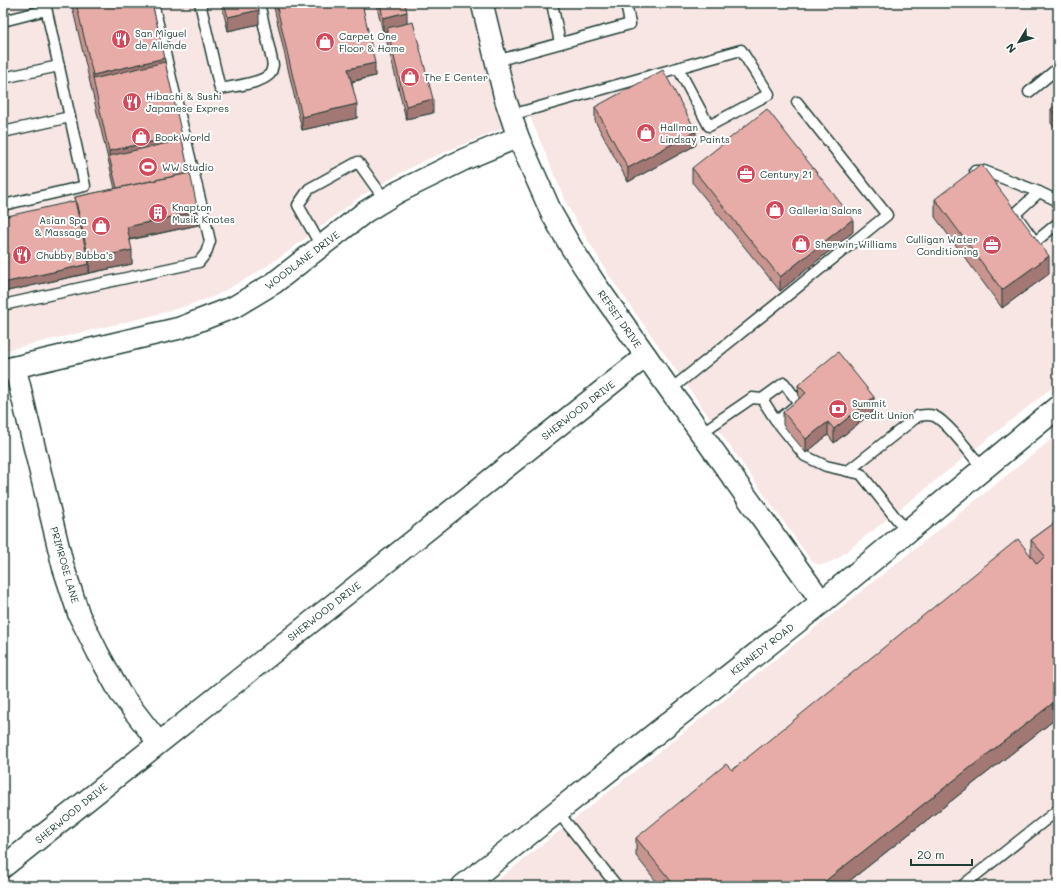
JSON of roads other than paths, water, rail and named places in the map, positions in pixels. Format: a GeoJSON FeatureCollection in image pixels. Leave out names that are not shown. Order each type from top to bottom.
{"type":"FeatureCollection","features":[{"type":"Feature","properties":{"kind":"street","name":"REFSET DRIVE"},"geometry":{"type":"LineString","coordinates":[[482,3],[496,61],[518,138],[552,214],[571,247],[646,356],[822,602]]}},
{"type":"Feature","properties":{"kind":"street","name":"WOODLANE DRIVE"},"geometry":{"type":"LineString","coordinates":[[9,369],[180,328],[234,307],[274,283],[365,212],[385,200],[464,159],[518,138]]}},
{"type":"Feature","properties":{"kind":"street","name":"SHERWOOD DRIVE"},"geometry":{"type":"LineString","coordinates":[[3,867],[158,742],[646,356]]}},
{"type":"Feature","properties":{"kind":"street","name":"PRIMROSE LANE"},"geometry":{"type":"LineString","coordinates":[[9,369],[63,566],[80,615],[98,653],[120,693],[158,742]]}},
{"type":"Feature","properties":{"kind":"street","name":"KENNEDY ROAD"},"geometry":{"type":"LineString","coordinates":[[463,886],[822,602],[1058,407]]}},
{"type":"Feature","properties":{"kind":"lane"},"geometry":{"type":"LineString","coordinates":[[3,305],[199,262],[206,254],[210,241],[153,3]]}},
{"type":"Feature","properties":{"kind":"lane"},"geometry":{"type":"LineString","coordinates":[[200,3],[220,89],[252,83],[264,79],[271,73],[273,65],[259,3]]}},
{"type":"Feature","properties":{"kind":"lane"},"geometry":{"type":"LineString","coordinates":[[552,3],[560,43]]}},
{"type":"Feature","properties":{"kind":"lane"},"geometry":{"type":"LineString","coordinates":[[496,61],[630,24],[626,3]]}},
{"type":"Feature","properties":{"kind":"lane"},"geometry":{"type":"LineString","coordinates":[[3,21],[46,7],[86,186],[3,205]]}},
{"type":"Feature","properties":{"kind":"lane"},"geometry":{"type":"LineString","coordinates":[[511,115],[741,50],[769,94],[708,126],[678,68]]}},
{"type":"Feature","properties":{"kind":"lane"},"geometry":{"type":"LineString","coordinates":[[3,78],[59,66]]}},
{"type":"Feature","properties":{"kind":"lane"},"geometry":{"type":"LineString","coordinates":[[1029,92],[1058,68]]}},
{"type":"Feature","properties":{"kind":"lane"},"geometry":{"type":"LineString","coordinates":[[670,390],[887,215],[797,102]]}},
{"type":"Feature","properties":{"kind":"lane"},"geometry":{"type":"LineString","coordinates":[[3,132],[70,117]]}},
{"type":"Feature","properties":{"kind":"lane"},"geometry":{"type":"LineString","coordinates":[[321,246],[298,205],[309,189],[358,162],[385,200]]}},
{"type":"Feature","properties":{"kind":"lane"},"geometry":{"type":"LineString","coordinates":[[970,175],[975,171],[984,171],[1039,192],[1058,201]]}},
{"type":"Feature","properties":{"kind":"lane"},"geometry":{"type":"LineString","coordinates":[[1039,192],[1015,214],[1035,242],[1058,223]]}},
{"type":"Feature","properties":{"kind":"lane"},"geometry":{"type":"LineString","coordinates":[[701,433],[752,398],[762,399],[784,383],[799,404],[777,421]]}},
{"type":"Feature","properties":{"kind":"lane"},"geometry":{"type":"LineString","coordinates":[[762,399],[777,421],[805,456],[826,466],[861,474],[907,532]]}},
{"type":"Feature","properties":{"kind":"lane"},"geometry":{"type":"LineString","coordinates":[[848,471],[918,416],[926,414],[935,416],[945,424],[983,470]]}},
{"type":"Feature","properties":{"kind":"lane"},"geometry":{"type":"LineString","coordinates":[[962,886],[1058,810]]}},
{"type":"Feature","properties":{"kind":"lane"},"geometry":{"type":"LineString","coordinates":[[557,811],[617,886]]}},
{"type":"Feature","properties":{"kind":"place","name":"San Miguel de Allende"},"geometry":{"type":"Point","coordinates":[121,39]}},
{"type":"Feature","properties":{"kind":"place","name":"Carpet One Floor & Home"},"geometry":{"type":"Point","coordinates":[325,42]}},
{"type":"Feature","properties":{"kind":"place","name":"The E Center"},"geometry":{"type":"Point","coordinates":[410,77]}},
{"type":"Feature","properties":{"kind":"place","name":"Hibachi & Sushi Japanese Expres"},"geometry":{"type":"Point","coordinates":[132,102]}},
{"type":"Feature","properties":{"kind":"place","name":"Hallman Lindsay Paints"},"geometry":{"type":"Point","coordinates":[646,133]}},
{"type":"Feature","properties":{"kind":"place","name":"Book World"},"geometry":{"type":"Point","coordinates":[141,137]}},
{"type":"Feature","properties":{"kind":"place","name":"WW Studio"},"geometry":{"type":"Point","coordinates":[148,167]}},
{"type":"Feature","properties":{"kind":"place","name":"Century 21"},"geometry":{"type":"Point","coordinates":[746,174]}},
{"type":"Feature","properties":{"kind":"place","name":"Galleria Salons"},"geometry":{"type":"Point","coordinates":[775,210]}},
{"type":"Feature","properties":{"kind":"place","name":"Knapton Musik Knotes"},"geometry":{"type":"Point","coordinates":[158,213]}},
{"type":"Feature","properties":{"kind":"place","name":"Asian Spa & Massage"},"geometry":{"type":"Point","coordinates":[101,226]}},
{"type":"Feature","properties":{"kind":"place","name":"Sherwin-Williams"},"geometry":{"type":"Point","coordinates":[801,244]}},
{"type":"Feature","properties":{"kind":"place","name":"Culligan Water Conditioning"},"geometry":{"type":"Point","coordinates":[992,245]}},
{"type":"Feature","properties":{"kind":"place","name":"Chubby Bubba's"},"geometry":{"type":"Point","coordinates":[22,255]}},
{"type":"Feature","properties":{"kind":"place","name":"Summit Credit Union"},"geometry":{"type":"Point","coordinates":[838,409]}}]}
